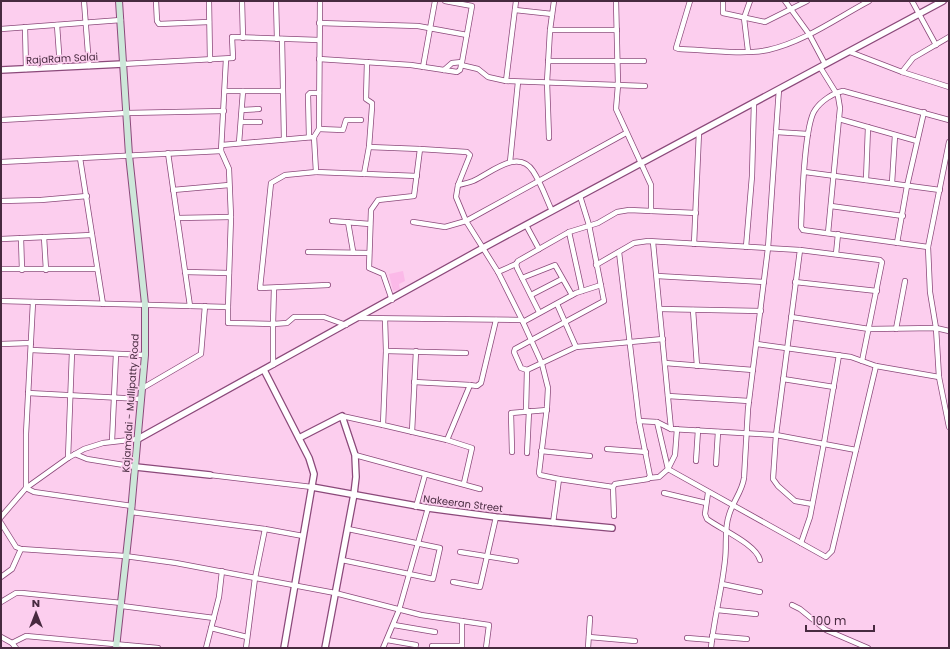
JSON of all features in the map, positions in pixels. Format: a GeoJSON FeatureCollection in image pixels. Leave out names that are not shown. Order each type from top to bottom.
{"type":"FeatureCollection","features":[{"type":"Feature","properties":{"kind":"main road","name":"Kajamalai - Mullipatty Road"},"geometry":{"type":"LineString","coordinates":[[116,646],[122,604],[125,556],[132,509],[140,399],[145,355],[145,304],[129,155],[120,1]]}},
{"type":"Feature","properties":{"kind":"street"},"geometry":{"type":"LineString","coordinates":[[84,1],[87,23],[89,66]]}},
{"type":"Feature","properties":{"kind":"street"},"geometry":{"type":"LineString","coordinates":[[156,1],[156,21],[159,24],[209,22]]}},
{"type":"Feature","properties":{"kind":"street"},"geometry":{"type":"LineString","coordinates":[[208,1],[210,60]]}},
{"type":"Feature","properties":{"kind":"street"},"geometry":{"type":"LineString","coordinates":[[242,1],[243,38]]}},
{"type":"Feature","properties":{"kind":"street"},"geometry":{"type":"LineString","coordinates":[[276,1],[277,39]]}},
{"type":"Feature","properties":{"kind":"street"},"geometry":{"type":"LineString","coordinates":[[1,162],[168,153],[221,148],[239,143],[312,137],[319,130],[320,1]]}},
{"type":"Feature","properties":{"kind":"street"},"geometry":{"type":"LineString","coordinates":[[423,67],[435,1]]}},
{"type":"Feature","properties":{"kind":"street"},"geometry":{"type":"LineString","coordinates":[[319,59],[423,67],[457,72],[462,63],[472,6],[446,1]]}},
{"type":"Feature","properties":{"kind":"street"},"geometry":{"type":"LineString","coordinates":[[506,81],[516,1]]}},
{"type":"Feature","properties":{"kind":"street"},"geometry":{"type":"LineString","coordinates":[[549,138],[547,82],[550,30],[554,1]]}},
{"type":"Feature","properties":{"kind":"street"},"geometry":{"type":"LineString","coordinates":[[616,1],[618,85],[616,109],[652,189],[651,211]]}},
{"type":"Feature","properties":{"kind":"street"},"geometry":{"type":"LineString","coordinates":[[690,1],[676,48],[679,50],[768,50],[808,34],[869,1]]}},
{"type":"Feature","properties":{"kind":"street"},"geometry":{"type":"LineString","coordinates":[[723,1],[723,13],[765,22],[792,10],[807,1]]}},
{"type":"Feature","properties":{"kind":"street"},"geometry":{"type":"LineString","coordinates":[[748,51],[744,18],[750,1]]}},
{"type":"Feature","properties":{"kind":"street"},"geometry":{"type":"LineString","coordinates":[[785,1],[808,34],[839,100],[839,119],[828,233]]}},
{"type":"Feature","properties":{"kind":"street"},"geometry":{"type":"LineString","coordinates":[[912,1],[936,45]]}},
{"type":"Feature","properties":{"kind":"street"},"geometry":{"type":"LineString","coordinates":[[2,516],[26,488],[68,458],[84,449],[112,441],[138,439],[392,300],[483,248],[943,1]]}},
{"type":"Feature","properties":{"kind":"street"},"geometry":{"type":"LineString","coordinates":[[515,10],[552,14]]}},
{"type":"Feature","properties":{"kind":"street"},"geometry":{"type":"LineString","coordinates":[[1,29],[120,20]]}},
{"type":"Feature","properties":{"kind":"street"},"geometry":{"type":"LineString","coordinates":[[319,23],[409,26],[466,35]]}},
{"type":"Feature","properties":{"kind":"street"},"geometry":{"type":"LineString","coordinates":[[57,25],[60,67]]}},
{"type":"Feature","properties":{"kind":"street"},"geometry":{"type":"LineString","coordinates":[[25,27],[26,69]]}},
{"type":"Feature","properties":{"kind":"street"},"geometry":{"type":"LineString","coordinates":[[550,30],[617,30]]}},
{"type":"Feature","properties":{"kind":"street"},"geometry":{"type":"LineString","coordinates":[[226,66],[233,58],[232,37],[319,40]]}},
{"type":"Feature","properties":{"kind":"street"},"geometry":{"type":"LineString","coordinates":[[902,72],[914,58],[949,37]]}},
{"type":"Feature","properties":{"kind":"street"},"geometry":{"type":"LineString","coordinates":[[282,39],[284,139]]}},
{"type":"Feature","properties":{"kind":"street"},"geometry":{"type":"LineString","coordinates":[[850,52],[902,72],[949,87]]}},
{"type":"Feature","properties":{"kind":"street"},"geometry":{"type":"LineString","coordinates":[[123,64],[233,58]]}},
{"type":"Feature","properties":{"kind":"street"},"geometry":{"type":"LineString","coordinates":[[226,59],[221,148],[229,169],[231,217],[228,323],[287,323],[294,316],[324,317],[346,325]]}},
{"type":"Feature","properties":{"kind":"street"},"geometry":{"type":"LineString","coordinates":[[548,61],[644,61]]}},
{"type":"Feature","properties":{"kind":"street"},"geometry":{"type":"LineString","coordinates":[[364,174],[369,147],[372,104],[366,99],[367,62]]}},
{"type":"Feature","properties":{"kind":"street"},"geometry":{"type":"LineString","coordinates":[[444,70],[452,62],[462,63],[478,69],[488,77],[506,81],[645,86]]}},
{"type":"Feature","properties":{"kind":"street","name":"RajaRam Salai"},"geometry":{"type":"LineString","coordinates":[[1,70],[123,64]]}},
{"type":"Feature","properties":{"kind":"street"},"geometry":{"type":"LineString","coordinates":[[510,162],[518,82]]}},
{"type":"Feature","properties":{"kind":"street"},"geometry":{"type":"LineString","coordinates":[[711,648],[714,620],[726,559],[726,532],[729,514],[742,488],[749,401],[768,248],[779,89]]}},
{"type":"Feature","properties":{"kind":"street"},"geometry":{"type":"LineString","coordinates":[[225,91],[282,91]]}},
{"type":"Feature","properties":{"kind":"street"},"geometry":{"type":"LineString","coordinates":[[239,143],[242,122],[243,91]]}},
{"type":"Feature","properties":{"kind":"street"},"geometry":{"type":"LineString","coordinates":[[928,247],[803,230],[801,227],[808,134],[814,110],[836,93],[850,92],[949,120]]}},
{"type":"Feature","properties":{"kind":"street"},"geometry":{"type":"LineString","coordinates":[[316,172],[308,95],[310,93],[319,93]]}},
{"type":"Feature","properties":{"kind":"street"},"geometry":{"type":"LineString","coordinates":[[746,247],[752,176],[754,102]]}},
{"type":"Feature","properties":{"kind":"street"},"geometry":{"type":"LineString","coordinates":[[242,110],[259,109]]}},
{"type":"Feature","properties":{"kind":"street"},"geometry":{"type":"LineString","coordinates":[[1,120],[127,113],[224,111]]}},
{"type":"Feature","properties":{"kind":"street"},"geometry":{"type":"LineString","coordinates":[[897,243],[924,112]]}},
{"type":"Feature","properties":{"kind":"street"},"geometry":{"type":"LineString","coordinates":[[839,119],[917,141]]}},
{"type":"Feature","properties":{"kind":"street"},"geometry":{"type":"LineString","coordinates":[[319,130],[343,130],[346,120],[361,120]]}},
{"type":"Feature","properties":{"kind":"street"},"geometry":{"type":"LineString","coordinates":[[242,122],[260,122]]}},
{"type":"Feature","properties":{"kind":"street"},"geometry":{"type":"LineString","coordinates":[[866,180],[868,127]]}},
{"type":"Feature","properties":{"kind":"street"},"geometry":{"type":"LineString","coordinates":[[694,244],[699,132]]}},
{"type":"Feature","properties":{"kind":"street"},"geometry":{"type":"LineString","coordinates":[[776,132],[808,134]]}},
{"type":"Feature","properties":{"kind":"street"},"geometry":{"type":"LineString","coordinates":[[413,222],[445,227],[466,220],[626,133]]}},
{"type":"Feature","properties":{"kind":"street"},"geometry":{"type":"LineString","coordinates":[[892,183],[895,135]]}},
{"type":"Feature","properties":{"kind":"street"},"geometry":{"type":"LineString","coordinates":[[949,142],[928,247],[930,292],[936,328],[939,377],[949,427]]}},
{"type":"Feature","properties":{"kind":"street"},"geometry":{"type":"LineString","coordinates":[[369,147],[469,153],[469,158],[458,185],[456,197],[466,220],[498,272],[532,341],[542,364],[548,388],[547,410],[541,451],[540,475],[613,487],[618,483],[659,477],[668,469],[675,455],[677,429]]}},
{"type":"Feature","properties":{"kind":"street"},"geometry":{"type":"LineString","coordinates":[[392,300],[383,274],[369,268],[371,210],[378,200],[414,196],[420,149]]}},
{"type":"Feature","properties":{"kind":"street"},"geometry":{"type":"LineString","coordinates":[[168,153],[190,306]]}},
{"type":"Feature","properties":{"kind":"street"},"geometry":{"type":"LineString","coordinates":[[80,158],[87,196],[96,269],[103,304]]}},
{"type":"Feature","properties":{"kind":"street"},"geometry":{"type":"LineString","coordinates":[[458,185],[473,181],[510,162],[519,161],[526,164],[538,180],[552,211]]}},
{"type":"Feature","properties":{"kind":"street"},"geometry":{"type":"LineString","coordinates":[[328,285],[260,288],[271,183],[285,175],[316,172],[417,176]]}},
{"type":"Feature","properties":{"kind":"street"},"geometry":{"type":"LineString","coordinates":[[805,172],[940,190]]}},
{"type":"Feature","properties":{"kind":"street"},"geometry":{"type":"LineString","coordinates":[[173,190],[229,185]]}},
{"type":"Feature","properties":{"kind":"street"},"geometry":{"type":"LineString","coordinates":[[1,201],[41,200],[87,196]]}},
{"type":"Feature","properties":{"kind":"street"},"geometry":{"type":"LineString","coordinates":[[580,196],[589,225],[604,301],[514,350],[521,368],[528,370],[576,348],[663,339]]}},
{"type":"Feature","properties":{"kind":"street"},"geometry":{"type":"LineString","coordinates":[[831,206],[903,216]]}},
{"type":"Feature","properties":{"kind":"street"},"geometry":{"type":"LineString","coordinates":[[498,272],[516,264],[518,261],[570,232],[598,222],[617,212],[629,210],[696,213]]}},
{"type":"Feature","properties":{"kind":"street"},"geometry":{"type":"LineString","coordinates":[[177,218],[231,217]]}},
{"type":"Feature","properties":{"kind":"street"},"geometry":{"type":"LineString","coordinates":[[332,221],[370,224]]}},
{"type":"Feature","properties":{"kind":"street"},"geometry":{"type":"LineString","coordinates":[[348,222],[353,252]]}},
{"type":"Feature","properties":{"kind":"street"},"geometry":{"type":"LineString","coordinates":[[526,225],[539,249]]}},
{"type":"Feature","properties":{"kind":"street"},"geometry":{"type":"LineString","coordinates":[[570,232],[582,291]]}},
{"type":"Feature","properties":{"kind":"street"},"geometry":{"type":"LineString","coordinates":[[836,254],[838,234]]}},
{"type":"Feature","properties":{"kind":"street"},"geometry":{"type":"LineString","coordinates":[[1,239],[92,235]]}},
{"type":"Feature","properties":{"kind":"street"},"geometry":{"type":"LineString","coordinates":[[44,237],[46,270]]}},
{"type":"Feature","properties":{"kind":"street"},"geometry":{"type":"LineString","coordinates":[[21,238],[22,270]]}},
{"type":"Feature","properties":{"kind":"street"},"geometry":{"type":"LineString","coordinates":[[596,265],[634,243],[653,242],[800,250],[881,260],[882,264],[877,291],[862,361]]}},
{"type":"Feature","properties":{"kind":"street"},"geometry":{"type":"LineString","coordinates":[[653,242],[671,428]]}},
{"type":"Feature","properties":{"kind":"street"},"geometry":{"type":"LineString","coordinates":[[800,250],[776,435],[773,476],[775,483],[795,501],[812,504]]}},
{"type":"Feature","properties":{"kind":"street"},"geometry":{"type":"LineString","coordinates":[[308,252],[369,253]]}},
{"type":"Feature","properties":{"kind":"street"},"geometry":{"type":"LineString","coordinates":[[619,252],[639,421],[650,478]]}},
{"type":"Feature","properties":{"kind":"street"},"geometry":{"type":"LineString","coordinates":[[516,264],[539,312]]}},
{"type":"Feature","properties":{"kind":"street"},"geometry":{"type":"LineString","coordinates":[[522,278],[555,265],[572,295]]}},
{"type":"Feature","properties":{"kind":"street"},"geometry":{"type":"LineString","coordinates":[[1,269],[96,269]]}},
{"type":"Feature","properties":{"kind":"street"},"geometry":{"type":"LineString","coordinates":[[185,272],[229,273]]}},
{"type":"Feature","properties":{"kind":"street"},"geometry":{"type":"LineString","coordinates":[[657,276],[764,282]]}},
{"type":"Feature","properties":{"kind":"street"},"geometry":{"type":"LineString","coordinates":[[531,295],[562,279]]}},
{"type":"Feature","properties":{"kind":"street"},"geometry":{"type":"LineString","coordinates":[[795,282],[877,291]]}},
{"type":"Feature","properties":{"kind":"street"},"geometry":{"type":"LineString","coordinates":[[896,328],[905,282]]}},
{"type":"Feature","properties":{"kind":"street"},"geometry":{"type":"LineString","coordinates":[[359,318],[385,320],[522,321],[572,295],[601,285]]}},
{"type":"Feature","properties":{"kind":"street"},"geometry":{"type":"LineString","coordinates":[[273,365],[274,288]]}},
{"type":"Feature","properties":{"kind":"street"},"geometry":{"type":"LineString","coordinates":[[1,301],[228,307]]}},
{"type":"Feature","properties":{"kind":"street"},"geometry":{"type":"LineString","coordinates":[[26,488],[28,393],[33,302]]}},
{"type":"Feature","properties":{"kind":"street"},"geometry":{"type":"LineString","coordinates":[[557,304],[566,321],[576,348]]}},
{"type":"Feature","properties":{"kind":"street"},"geometry":{"type":"LineString","coordinates":[[142,389],[201,354],[205,306]]}},
{"type":"Feature","properties":{"kind":"street"},"geometry":{"type":"LineString","coordinates":[[660,309],[761,311]]}},
{"type":"Feature","properties":{"kind":"street"},"geometry":{"type":"LineString","coordinates":[[693,310],[697,366]]}},
{"type":"Feature","properties":{"kind":"street"},"geometry":{"type":"LineString","coordinates":[[791,316],[869,329],[936,328],[949,332]]}},
{"type":"Feature","properties":{"kind":"street"},"geometry":{"type":"LineString","coordinates":[[383,425],[386,350],[385,320]]}},
{"type":"Feature","properties":{"kind":"street"},"geometry":{"type":"LineString","coordinates":[[414,382],[477,386],[481,383],[496,320]]}},
{"type":"Feature","properties":{"kind":"street"},"geometry":{"type":"LineString","coordinates":[[1,344],[31,343]]}},
{"type":"Feature","properties":{"kind":"street"},"geometry":{"type":"LineString","coordinates":[[757,344],[839,356],[876,366],[939,377]]}},
{"type":"Feature","properties":{"kind":"street"},"geometry":{"type":"LineString","coordinates":[[31,350],[145,355]]}},
{"type":"Feature","properties":{"kind":"street"},"geometry":{"type":"LineString","coordinates":[[386,350],[466,353]]}},
{"type":"Feature","properties":{"kind":"street"},"geometry":{"type":"LineString","coordinates":[[412,432],[416,351]]}},
{"type":"Feature","properties":{"kind":"street"},"geometry":{"type":"LineString","coordinates":[[68,458],[72,352]]}},
{"type":"Feature","properties":{"kind":"street"},"geometry":{"type":"LineString","coordinates":[[112,441],[116,354]]}},
{"type":"Feature","properties":{"kind":"street"},"geometry":{"type":"LineString","coordinates":[[801,543],[812,504],[839,356]]}},
{"type":"Feature","properties":{"kind":"street"},"geometry":{"type":"LineString","coordinates":[[665,363],[753,370]]}},
{"type":"Feature","properties":{"kind":"street"},"geometry":{"type":"LineString","coordinates":[[657,422],[668,469],[708,493],[734,505],[823,556],[829,556],[832,551],[876,366]]}},
{"type":"Feature","properties":{"kind":"street"},"geometry":{"type":"LineString","coordinates":[[264,370],[313,467],[312,487],[284,648]]}},
{"type":"Feature","properties":{"kind":"street"},"geometry":{"type":"LineString","coordinates":[[527,453],[528,370]]}},
{"type":"Feature","properties":{"kind":"street"},"geometry":{"type":"LineString","coordinates":[[783,379],[834,387]]}},
{"type":"Feature","properties":{"kind":"street"},"geometry":{"type":"LineString","coordinates":[[446,440],[470,385]]}},
{"type":"Feature","properties":{"kind":"street"},"geometry":{"type":"LineString","coordinates":[[28,393],[140,399]]}},
{"type":"Feature","properties":{"kind":"street"},"geometry":{"type":"LineString","coordinates":[[668,396],[749,401]]}},
{"type":"Feature","properties":{"kind":"street"},"geometry":{"type":"LineString","coordinates":[[512,452],[511,413],[547,410]]}},
{"type":"Feature","properties":{"kind":"street"},"geometry":{"type":"LineString","coordinates":[[326,648],[356,477],[355,455],[342,416]]}},
{"type":"Feature","properties":{"kind":"street"},"geometry":{"type":"LineString","coordinates":[[299,438],[342,416],[446,440],[472,448],[464,483]]}},
{"type":"Feature","properties":{"kind":"street"},"geometry":{"type":"LineString","coordinates":[[639,421],[657,422],[677,429],[776,435],[856,450]]}},
{"type":"Feature","properties":{"kind":"street"},"geometry":{"type":"LineString","coordinates":[[696,461],[698,430]]}},
{"type":"Feature","properties":{"kind":"street"},"geometry":{"type":"LineString","coordinates":[[716,464],[718,432]]}},
{"type":"Feature","properties":{"kind":"street"},"geometry":{"type":"LineString","coordinates":[[607,449],[646,452]]}},
{"type":"Feature","properties":{"kind":"street"},"geometry":{"type":"LineString","coordinates":[[541,451],[590,456]]}},
{"type":"Feature","properties":{"kind":"street"},"geometry":{"type":"LineString","coordinates":[[75,454],[87,459],[136,466],[312,487]]}},
{"type":"Feature","properties":{"kind":"street"},"geometry":{"type":"LineString","coordinates":[[355,455],[425,475],[464,483],[480,489]]}},
{"type":"Feature","properties":{"kind":"street"},"geometry":{"type":"LineString","coordinates":[[416,507],[425,475]]}},
{"type":"Feature","properties":{"kind":"street"},"geometry":{"type":"LineString","coordinates":[[553,523],[559,479]]}},
{"type":"Feature","properties":{"kind":"street","name":"Nakeeran Street"},"geometry":{"type":"LineString","coordinates":[[312,487],[416,507],[496,517],[612,528]]}},
{"type":"Feature","properties":{"kind":"street"},"geometry":{"type":"LineString","coordinates":[[613,487],[614,516]]}},
{"type":"Feature","properties":{"kind":"street"},"geometry":{"type":"LineString","coordinates":[[26,488],[41,493],[132,509],[265,528],[303,536]]}},
{"type":"Feature","properties":{"kind":"street"},"geometry":{"type":"LineString","coordinates":[[664,493],[706,503]]}},
{"type":"Feature","properties":{"kind":"street"},"geometry":{"type":"LineString","coordinates":[[708,493],[705,514],[707,519],[748,546],[758,555],[760,560]]}},
{"type":"Feature","properties":{"kind":"street"},"geometry":{"type":"LineString","coordinates":[[383,648],[399,610],[428,508]]}},
{"type":"Feature","properties":{"kind":"street"},"geometry":{"type":"LineString","coordinates":[[453,582],[480,586],[488,557],[496,517]]}},
{"type":"Feature","properties":{"kind":"street"},"geometry":{"type":"LineString","coordinates":[[1,523],[16,546],[21,549],[125,556],[222,571],[335,593],[399,610],[489,625],[486,648]]}},
{"type":"Feature","properties":{"kind":"street"},"geometry":{"type":"LineString","coordinates":[[246,648],[255,578],[265,528]]}},
{"type":"Feature","properties":{"kind":"street"},"geometry":{"type":"LineString","coordinates":[[342,560],[433,579],[440,548],[348,529]]}},
{"type":"Feature","properties":{"kind":"street"},"geometry":{"type":"LineString","coordinates":[[1,577],[12,569],[21,549]]}},
{"type":"Feature","properties":{"kind":"street"},"geometry":{"type":"LineString","coordinates":[[460,552],[516,561]]}},
{"type":"Feature","properties":{"kind":"street"},"geometry":{"type":"LineString","coordinates":[[206,648],[219,597],[222,571]]}},
{"type":"Feature","properties":{"kind":"street"},"geometry":{"type":"LineString","coordinates":[[722,584],[760,592]]}},
{"type":"Feature","properties":{"kind":"street"},"geometry":{"type":"LineString","coordinates":[[1,602],[16,593],[22,593],[122,604],[214,618]]}},
{"type":"Feature","properties":{"kind":"street"},"geometry":{"type":"LineString","coordinates":[[792,604],[800,608],[823,628],[867,648]]}},
{"type":"Feature","properties":{"kind":"street"},"geometry":{"type":"LineString","coordinates":[[717,610],[756,614]]}},
{"type":"Feature","properties":{"kind":"street"},"geometry":{"type":"LineString","coordinates":[[588,648],[590,618]]}},
{"type":"Feature","properties":{"kind":"street"},"geometry":{"type":"LineString","coordinates":[[432,646],[462,647],[462,621]]}},
{"type":"Feature","properties":{"kind":"street"},"geometry":{"type":"LineString","coordinates":[[394,624],[435,632]]}},
{"type":"Feature","properties":{"kind":"street"},"geometry":{"type":"LineString","coordinates":[[211,628],[247,638]]}},
{"type":"Feature","properties":{"kind":"street"},"geometry":{"type":"LineString","coordinates":[[12,643],[26,636],[116,646],[158,648]]}},
{"type":"Feature","properties":{"kind":"street"},"geometry":{"type":"LineString","coordinates":[[1,637],[12,643],[16,648]]}},
{"type":"Feature","properties":{"kind":"street"},"geometry":{"type":"LineString","coordinates":[[588,637],[635,641]]}},
{"type":"Feature","properties":{"kind":"street"},"geometry":{"type":"LineString","coordinates":[[688,638],[747,639]]}},
{"type":"Feature","properties":{"kind":"street"},"geometry":{"type":"LineString","coordinates":[[387,640],[416,645]]}},
{"type":"Feature","properties":{"kind":"shaded area"},"geometry":{"type":"Polygon","coordinates":[[[403,271],[405,281],[399,284],[400,290],[393,291],[389,274],[403,271]]]}}]}
